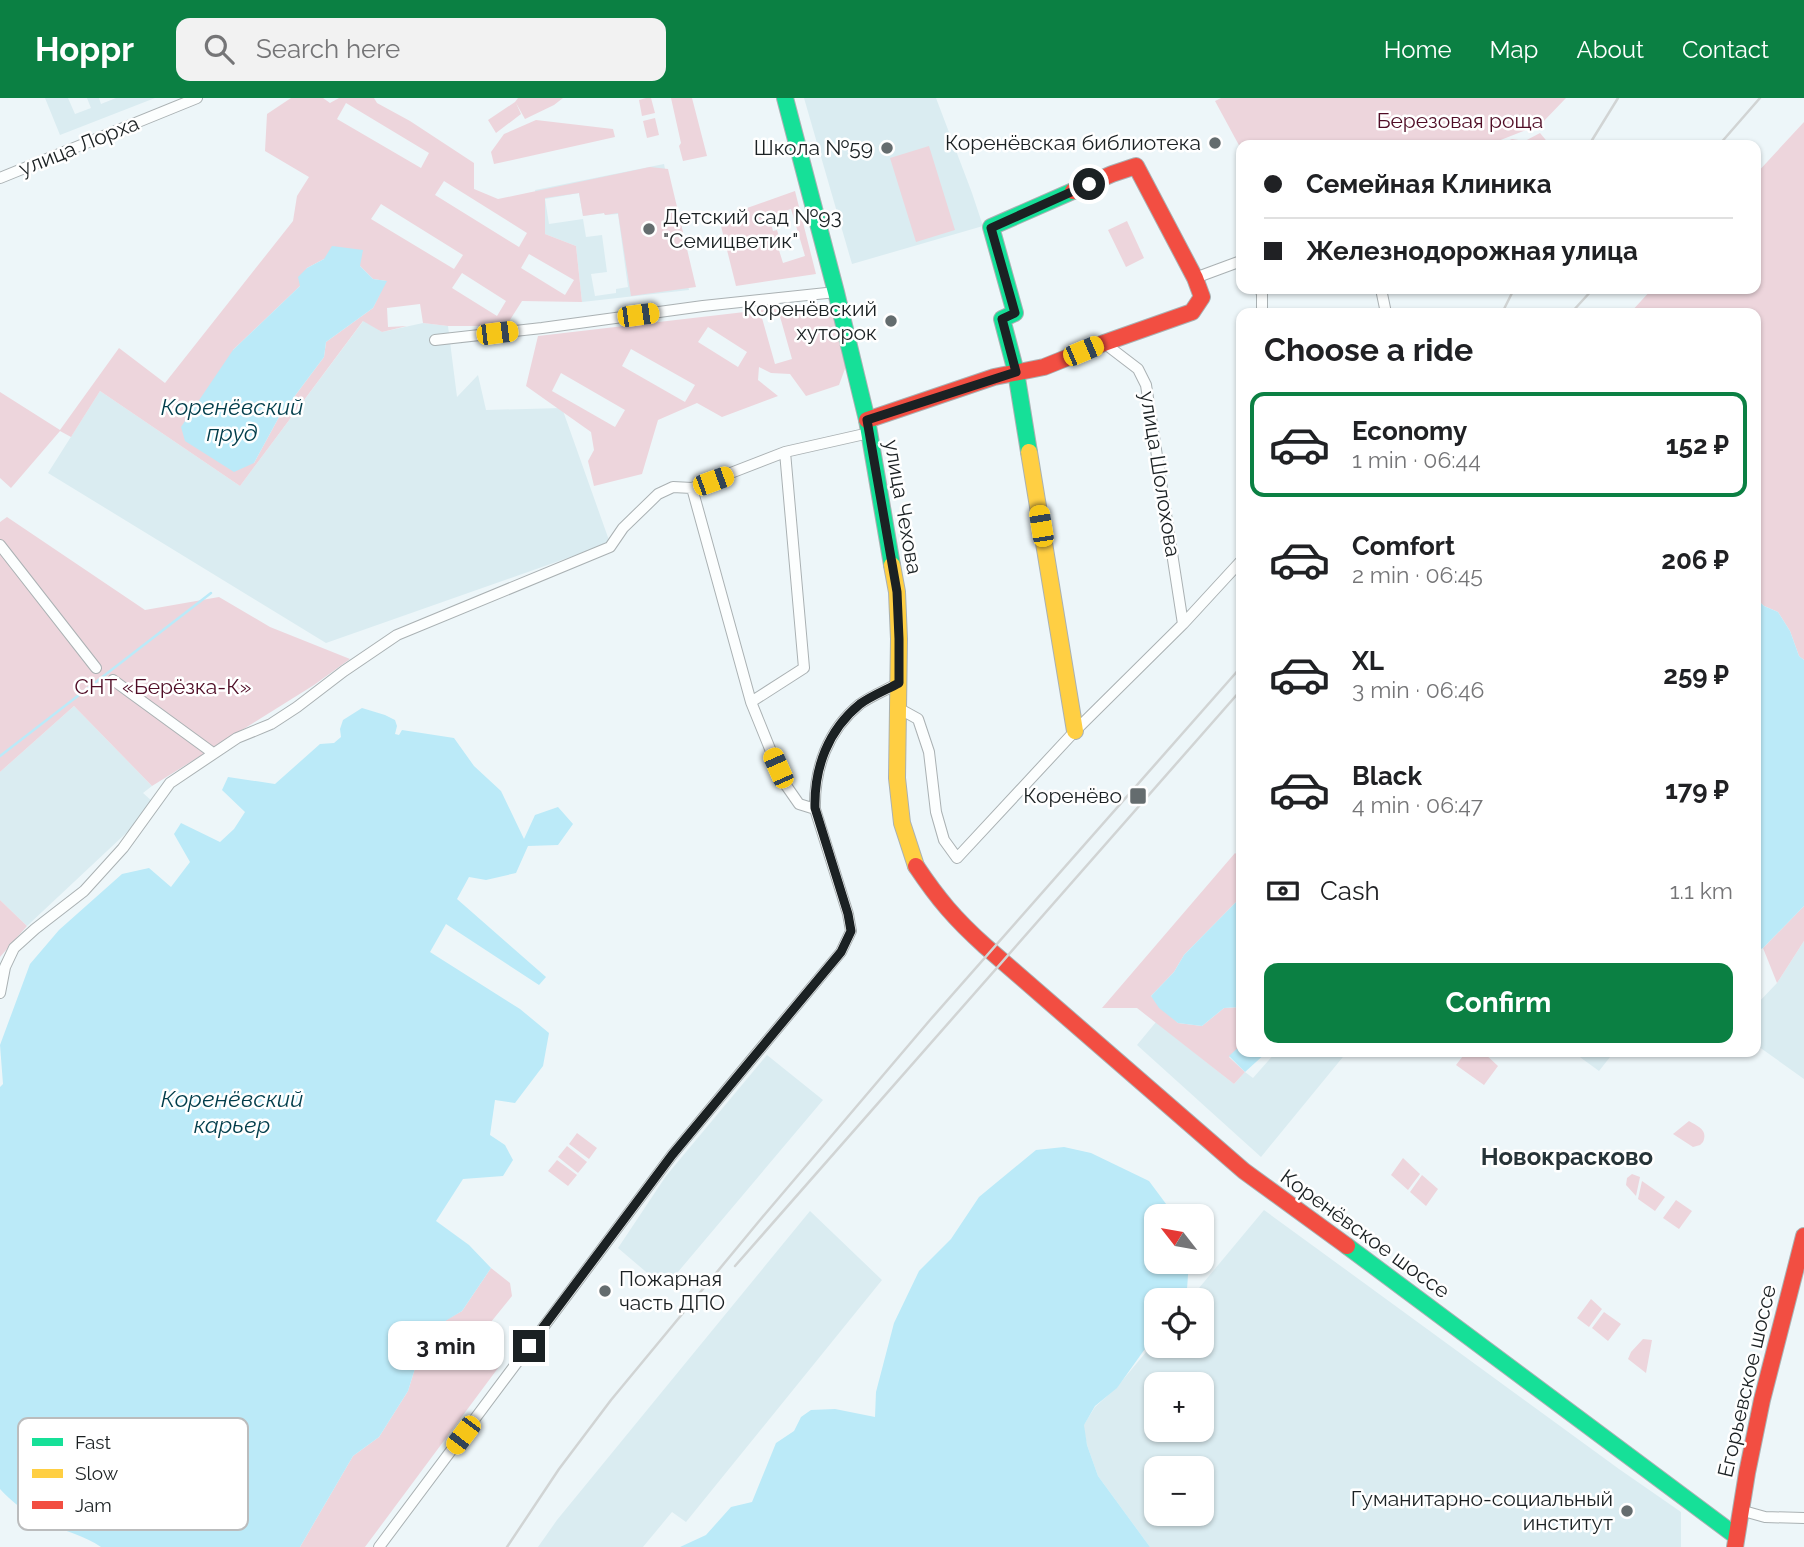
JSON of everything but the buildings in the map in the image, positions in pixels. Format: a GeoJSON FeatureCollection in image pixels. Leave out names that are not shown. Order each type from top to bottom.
{"type":"FeatureCollection","features":[{"type":"Feature","properties":{"kind":"main road","name":"улица Чехова"},"geometry":{"type":"LineString","coordinates":[[785,98],[868,427],[897,592],[897,778],[902,823],[916,865],[936,896],[959,923],[985,946]]}},
{"type":"Feature","properties":{"kind":"main road"},"geometry":{"type":"LineString","coordinates":[[868,427],[1016,372],[1044,367],[1192,312],[1202,297],[1195,278],[1136,166],[991,228],[1015,313],[1002,319],[1016,372],[1075,731]]}},
{"type":"Feature","properties":{"kind":"main road","name":"Коренёвское шоссе"},"geometry":{"type":"LineString","coordinates":[[985,946],[1244,1171],[1361,1256],[1735,1541]]}},
{"type":"Feature","properties":{"kind":"main road","name":"Егорьевское шоссе"},"geometry":{"type":"LineString","coordinates":[[1735,1541],[1765,1385],[1801,1256],[1804,1236]]}},
{"type":"Feature","properties":{"kind":"street","name":"улица Лорха"},"geometry":{"type":"LineString","coordinates":[[0,178],[197,98]]}},
{"type":"Feature","properties":{"kind":"street"},"geometry":{"type":"LineString","coordinates":[[1195,278],[1236,263]]}},
{"type":"Feature","properties":{"kind":"street"},"geometry":{"type":"LineString","coordinates":[[435,340],[836,292]]}},
{"type":"Feature","properties":{"kind":"street","name":"улица Шолохова"},"geometry":{"type":"LineString","coordinates":[[1104,343],[1138,369],[1146,385],[1183,624]]}},
{"type":"Feature","properties":{"kind":"street"},"geometry":{"type":"LineString","coordinates":[[0,993],[5,967],[14,948],[84,891],[123,848],[170,783],[213,753],[237,738],[271,724],[397,635],[610,547],[622,528],[658,494],[673,487],[692,488],[785,452],[868,427]]}},
{"type":"Feature","properties":{"kind":"street"},"geometry":{"type":"LineString","coordinates":[[751,702],[804,667],[785,452]]}},
{"type":"Feature","properties":{"kind":"street"},"geometry":{"type":"LineString","coordinates":[[692,488],[751,702],[783,781],[799,804],[815,808]]}},
{"type":"Feature","properties":{"kind":"street"},"geometry":{"type":"LineString","coordinates":[[0,545],[96,668]]}},
{"type":"Feature","properties":{"kind":"street"},"geometry":{"type":"LineString","coordinates":[[898,708],[918,719],[929,752],[936,812],[944,840],[957,858],[1075,731],[1183,624],[1236,566]]}},
{"type":"Feature","properties":{"kind":"street"},"geometry":{"type":"LineString","coordinates":[[113,680],[213,753]]}},
{"type":"Feature","properties":{"kind":"street"},"geometry":{"type":"LineString","coordinates":[[379,1547],[672,1155],[841,952],[851,931],[815,808],[817,778],[832,735],[846,718],[861,703],[899,683]]}},
{"type":"Feature","properties":{"kind":"street"},"geometry":{"type":"LineString","coordinates":[[1740,1510],[1765,1517],[1804,1518]]}},
{"type":"Feature","properties":{"kind":"shaded area"},"geometry":{"type":"Polygon","coordinates":[[[45,98],[68,98],[75,114],[91,108],[87,98],[99,98],[101,104],[116,98],[155,98],[60,135],[45,98]]]}},
{"type":"Feature","properties":{"kind":"shaded area","name":"Школа №59"},"geometry":{"type":"Polygon","coordinates":[[[804,98],[936,98],[983,226],[852,264],[804,98]]]}},
{"type":"Feature","properties":{"kind":"shaded area","name":"Детский сад №93 \"Семицветик\""},"geometry":{"type":"Polygon","coordinates":[[[664,164],[689,290],[582,302],[576,246],[545,234],[535,190],[664,164]],[[579,193],[545,199],[549,224],[583,219],[586,237],[602,235],[607,272],[591,274],[595,296],[616,293],[616,289],[628,287],[618,214],[583,216],[579,193]]]}},
{"type":"Feature","properties":{"kind":"shaded area"},"geometry":{"type":"Polygon","coordinates":[[[364,320],[382,332],[423,323],[448,326],[457,397],[478,375],[486,410],[562,408],[610,543],[326,643],[48,473],[100,391],[240,486],[364,320]]]}},
{"type":"Feature","properties":{"kind":"shaded area"},"geometry":{"type":"Polygon","coordinates":[[[74,706],[152,786],[143,793],[153,802],[139,821],[27,926],[0,900],[0,772],[74,706]]]}},
{"type":"Feature","properties":{"kind":"shaded area"},"geometry":{"type":"Polygon","coordinates":[[[1804,941],[1804,1079],[1761,1048],[1761,1000],[1777,983],[1804,941]]]}},
{"type":"Feature","properties":{"kind":"shaded area"},"geometry":{"type":"Polygon","coordinates":[[[1156,1022],[1234,1084],[1245,1072],[1253,1078],[1272,1057],[1343,1057],[1261,1157],[1137,1045],[1156,1022]]]}},
{"type":"Feature","properties":{"kind":"shaded area"},"geometry":{"type":"Polygon","coordinates":[[[767,1055],[823,1100],[667,1285],[652,1277],[618,1248],[666,1176],[767,1055]]]}},
{"type":"Feature","properties":{"kind":"shaded area"},"geometry":{"type":"Polygon","coordinates":[[[1580,1057],[1610,1057],[1599,1071],[1580,1057]]]}},
{"type":"Feature","properties":{"kind":"shaded area"},"geometry":{"type":"Polygon","coordinates":[[[1264,1210],[1681,1512],[1681,1547],[1150,1547],[1098,1476],[1087,1445],[1083,1426],[1095,1407],[1116,1388],[1144,1355],[1144,1358],[1214,1358],[1214,1288],[1199,1288],[1211,1274],[1214,1274],[1214,1270],[1264,1210]]]}},
{"type":"Feature","properties":{"kind":"shaded area"},"geometry":{"type":"Polygon","coordinates":[[[810,1211],[882,1280],[686,1522],[672,1512],[643,1547],[538,1547],[557,1520],[810,1211]]]}},
{"type":"Feature","properties":{"kind":"green space"},"geometry":{"type":"Polygon","coordinates":[[[291,98],[323,98],[330,103],[339,98],[374,98],[377,103],[474,163],[474,189],[498,199],[650,167],[668,169],[696,287],[631,296],[618,213],[583,216],[579,193],[545,198],[545,234],[576,246],[582,302],[522,301],[506,326],[423,323],[420,304],[387,308],[388,327],[407,326],[382,332],[363,321],[240,486],[100,391],[71,437],[60,431],[11,488],[0,478],[0,392],[60,430],[119,348],[165,383],[293,221],[297,196],[309,177],[265,151],[267,114],[291,98]],[[346,103],[337,119],[421,168],[429,153],[346,103]],[[444,181],[435,195],[519,247],[527,233],[444,181]],[[381,204],[371,219],[454,269],[463,255],[381,204]],[[529,254],[521,268],[565,295],[574,280],[529,254]],[[324,259],[307,268],[300,286],[233,350],[254,463],[279,417],[324,357],[326,342],[373,308],[386,281],[373,279],[360,266],[324,259]],[[462,273],[452,288],[497,316],[506,301],[462,273]]]}},
{"type":"Feature","properties":{"kind":"green space"},"geometry":{"type":"Polygon","coordinates":[[[518,98],[563,98],[525,119],[516,103],[521,114],[496,133],[488,120],[518,98]]]}},
{"type":"Feature","properties":{"kind":"green space"},"geometry":{"type":"Polygon","coordinates":[[[651,98],[655,113],[642,116],[639,100],[651,98]]]}},
{"type":"Feature","properties":{"kind":"green space"},"geometry":{"type":"Polygon","coordinates":[[[671,98],[692,98],[707,156],[683,161],[671,98]]]}},
{"type":"Feature","properties":{"kind":"green space","name":"Березовая роща"},"geometry":{"type":"Polygon","coordinates":[[[1221,98],[1566,98],[1541,124],[1501,140],[1236,140],[1215,101],[1221,98]]]}},
{"type":"Feature","properties":{"kind":"green space"},"geometry":{"type":"Polygon","coordinates":[[[655,118],[659,135],[647,138],[643,121],[655,118]]]}},
{"type":"Feature","properties":{"kind":"green space"},"geometry":{"type":"Polygon","coordinates":[[[536,120],[613,129],[615,137],[494,164],[491,152],[504,134],[536,120]]]}},
{"type":"Feature","properties":{"kind":"green space"},"geometry":{"type":"Polygon","coordinates":[[[1804,122],[1804,660],[1799,656],[1790,631],[1778,612],[1761,603],[1761,308],[1635,308],[1647,294],[1761,294],[1761,169],[1804,122]]]}},
{"type":"Feature","properties":{"kind":"green space"},"geometry":{"type":"Polygon","coordinates":[[[1540,133],[1546,140],[1527,140],[1540,133]]]}},
{"type":"Feature","properties":{"kind":"green space"},"geometry":{"type":"Polygon","coordinates":[[[929,146],[955,230],[916,242],[890,158],[929,146]]]}},
{"type":"Feature","properties":{"kind":"green space"},"geometry":{"type":"Polygon","coordinates":[[[795,191],[816,274],[736,286],[719,218],[795,191]],[[791,209],[769,216],[773,231],[777,230],[782,246],[778,247],[783,263],[805,256],[791,209]]]}},
{"type":"Feature","properties":{"kind":"green space"},"geometry":{"type":"Polygon","coordinates":[[[1127,221],[1144,258],[1126,267],[1108,230],[1127,221]]]}},
{"type":"Feature","properties":{"kind":"green space"},"geometry":{"type":"Polygon","coordinates":[[[821,303],[840,319],[846,366],[839,385],[806,396],[790,374],[771,373],[759,367],[758,380],[778,396],[722,417],[697,403],[658,420],[642,474],[594,486],[588,461],[594,450],[591,432],[526,386],[538,336],[821,303]],[[779,313],[762,318],[775,364],[792,359],[779,313]],[[708,327],[698,342],[738,367],[747,352],[708,327]],[[631,349],[622,366],[685,402],[695,385],[631,349]],[[561,373],[552,391],[615,427],[625,410],[561,373]]]}},
{"type":"Feature","properties":{"kind":"green space","name":"СНТ «Берёзка-К»"},"geometry":{"type":"Polygon","coordinates":[[[7,517],[145,610],[219,597],[270,627],[350,659],[314,685],[152,786],[74,706],[0,772],[0,522],[7,517]]]}},
{"type":"Feature","properties":{"kind":"green space"},"geometry":{"type":"Polygon","coordinates":[[[1236,854],[1236,902],[1184,955],[1174,972],[1151,996],[1178,1023],[1202,1026],[1224,1008],[1236,1007],[1236,1050],[1229,1057],[1245,1072],[1234,1084],[1137,1008],[1102,1008],[1236,854]]]}},
{"type":"Feature","properties":{"kind":"green space"},"geometry":{"type":"Polygon","coordinates":[[[0,900],[27,926],[0,957],[0,900]]]}},
{"type":"Feature","properties":{"kind":"green space"},"geometry":{"type":"Polygon","coordinates":[[[1804,906],[1804,941],[1777,983],[1763,948],[1804,906]]]}},
{"type":"Feature","properties":{"kind":"green space"},"geometry":{"type":"Polygon","coordinates":[[[1462,1057],[1488,1057],[1498,1066],[1484,1085],[1456,1065],[1462,1057]]]}},
{"type":"Feature","properties":{"kind":"green space"},"geometry":{"type":"Polygon","coordinates":[[[1689,1121],[1704,1134],[1700,1145],[1693,1147],[1673,1134],[1689,1121]]]}},
{"type":"Feature","properties":{"kind":"green space"},"geometry":{"type":"Polygon","coordinates":[[[577,1133],[597,1148],[589,1159],[569,1144],[577,1133]]]}},
{"type":"Feature","properties":{"kind":"green space"},"geometry":{"type":"Polygon","coordinates":[[[567,1146],[587,1162],[578,1173],[558,1157],[567,1146]]]}},
{"type":"Feature","properties":{"kind":"green space"},"geometry":{"type":"Polygon","coordinates":[[[1403,1158],[1420,1174],[1408,1190],[1391,1175],[1403,1158]]]}},
{"type":"Feature","properties":{"kind":"green space"},"geometry":{"type":"Polygon","coordinates":[[[557,1160],[577,1175],[568,1186],[548,1171],[557,1160]]]}},
{"type":"Feature","properties":{"kind":"green space"},"geometry":{"type":"Polygon","coordinates":[[[1632,1174],[1640,1177],[1636,1196],[1626,1185],[1627,1178],[1632,1174]]]}},
{"type":"Feature","properties":{"kind":"green space"},"geometry":{"type":"Polygon","coordinates":[[[1422,1175],[1438,1189],[1426,1206],[1410,1192],[1422,1175]]]}},
{"type":"Feature","properties":{"kind":"green space"},"geometry":{"type":"Polygon","coordinates":[[[1642,1181],[1665,1197],[1655,1211],[1638,1199],[1642,1181]]]}},
{"type":"Feature","properties":{"kind":"green space"},"geometry":{"type":"Polygon","coordinates":[[[1676,1200],[1692,1211],[1679,1229],[1663,1218],[1676,1200]]]}},
{"type":"Feature","properties":{"kind":"green space"},"geometry":{"type":"Polygon","coordinates":[[[491,1268],[510,1283],[512,1296],[474,1343],[501,1364],[365,1547],[300,1547],[353,1456],[379,1437],[408,1391],[420,1352],[437,1325],[462,1311],[491,1268]]]}},
{"type":"Feature","properties":{"kind":"green space"},"geometry":{"type":"Polygon","coordinates":[[[1591,1299],[1602,1309],[1589,1327],[1577,1318],[1591,1299]]]}},
{"type":"Feature","properties":{"kind":"green space"},"geometry":{"type":"Polygon","coordinates":[[[1604,1312],[1621,1324],[1608,1341],[1592,1328],[1604,1312]]]}},
{"type":"Feature","properties":{"kind":"green space"},"geometry":{"type":"Polygon","coordinates":[[[1643,1339],[1652,1340],[1646,1373],[1628,1359],[1643,1339]]]}},
{"type":"Feature","properties":{"kind":"water","name":"Коренёвский пруд"},"geometry":{"type":"Polygon","coordinates":[[[332,246],[363,250],[360,266],[373,279],[387,281],[373,308],[326,342],[324,357],[279,417],[254,463],[234,472],[185,441],[181,427],[233,350],[300,286],[298,277],[307,268],[324,259],[332,246]]]}},
{"type":"Feature","properties":{"kind":"water"},"geometry":{"type":"Polygon","coordinates":[[[1761,603],[1778,612],[1790,631],[1799,656],[1804,660],[1804,906],[1761,949],[1761,603]]]}},
{"type":"Feature","properties":{"kind":"water","name":"Коренёвский карьер"},"geometry":{"type":"Polygon","coordinates":[[[362,708],[395,720],[395,734],[399,735],[402,730],[454,738],[474,766],[501,791],[524,839],[535,815],[558,807],[573,824],[558,845],[528,846],[516,873],[486,880],[469,877],[457,899],[546,977],[539,985],[446,924],[430,952],[520,1009],[549,1033],[543,1066],[515,1103],[495,1100],[490,1135],[505,1145],[513,1160],[503,1176],[463,1179],[436,1221],[469,1245],[491,1268],[462,1311],[437,1326],[420,1352],[408,1391],[379,1437],[353,1456],[300,1547],[101,1547],[64,1530],[248,1530],[248,1418],[18,1418],[18,1506],[0,1489],[0,1087],[3,1084],[0,1045],[30,964],[59,930],[122,874],[149,868],[171,887],[190,862],[174,834],[181,823],[220,842],[234,829],[245,812],[222,790],[228,777],[275,784],[320,744],[334,743],[341,737],[343,720],[362,708]]]}},
{"type":"Feature","properties":{"kind":"water"},"geometry":{"type":"Polygon","coordinates":[[[1236,902],[1236,1007],[1224,1008],[1202,1026],[1178,1023],[1159,1008],[1151,996],[1174,972],[1184,955],[1236,902]]]}},
{"type":"Feature","properties":{"kind":"water"},"geometry":{"type":"Polygon","coordinates":[[[1236,1050],[1236,1057],[1262,1057],[1245,1072],[1229,1056],[1236,1050]]]}},
{"type":"Feature","properties":{"kind":"water"},"geometry":{"type":"Polygon","coordinates":[[[1064,1147],[1091,1153],[1149,1181],[1166,1204],[1144,1204],[1144,1274],[1188,1274],[1187,1288],[1144,1288],[1144,1350],[1117,1388],[1095,1406],[1084,1425],[1087,1445],[1098,1476],[1150,1547],[680,1547],[706,1535],[731,1507],[752,1502],[776,1443],[794,1431],[801,1417],[811,1410],[835,1409],[875,1417],[876,1392],[894,1323],[919,1271],[951,1239],[979,1197],[1036,1150],[1064,1147]]]}},
{"type":"Feature","properties":{"kind":"waterway"},"geometry":{"type":"LineString","coordinates":[[0,756],[211,593]]}},
{"type":"Feature","properties":{"kind":"railway"},"geometry":{"type":"LineString","coordinates":[[1592,140],[1618,98]]}},
{"type":"Feature","properties":{"kind":"railway"},"geometry":{"type":"LineString","coordinates":[[1723,140],[1760,98]]}},
{"type":"Feature","properties":{"kind":"railway"},"geometry":{"type":"LineString","coordinates":[[1504,308],[1512,294]]}},
{"type":"Feature","properties":{"kind":"railway"},"geometry":{"type":"LineString","coordinates":[[1576,308],[1588,294]]}},
{"type":"Feature","properties":{"kind":"railway"},"geometry":{"type":"LineString","coordinates":[[507,1547],[559,1469],[611,1400],[760,1220],[930,1020],[1236,673]]}},
{"type":"Feature","properties":{"kind":"railway"},"geometry":{"type":"LineString","coordinates":[[735,1266],[1236,696]]}},
{"type":"Feature","properties":{"kind":"traffic: fast"},"geometry":{"type":"LineString","coordinates":[[785,98],[867,420],[892,565]]}},
{"type":"Feature","properties":{"kind":"traffic: fast"},"geometry":{"type":"LineString","coordinates":[[1029,452],[1016,372],[1002,319],[1015,313],[991,227],[1073,191]]}},
{"type":"Feature","properties":{"kind":"traffic: fast"},"geometry":{"type":"LineString","coordinates":[[1347,1246],[1736,1536]]}},
{"type":"Feature","properties":{"kind":"traffic: slow"},"geometry":{"type":"LineString","coordinates":[[1029,452],[1075,731]]}},
{"type":"Feature","properties":{"kind":"traffic: slow"},"geometry":{"type":"LineString","coordinates":[[892,565],[897,592],[899,639],[897,778],[902,823],[916,866]]}},
{"type":"Feature","properties":{"kind":"traffic: jam"},"geometry":{"type":"LineString","coordinates":[[867,420],[994,377],[1044,367],[1192,312],[1202,297],[1195,278],[1136,166],[1073,191]]}},
{"type":"Feature","properties":{"kind":"traffic: jam"},"geometry":{"type":"LineString","coordinates":[[916,866],[948,908],[985,946],[1244,1171],[1347,1246]]}},
{"type":"Feature","properties":{"kind":"traffic: jam"},"geometry":{"type":"LineString","coordinates":[[1735,1547],[1762,1400],[1804,1236]]}},
{"type":"Feature","properties":{"kind":"place","name":"Коренёвская библиотека"},"geometry":{"type":"Point","coordinates":[1215,143]}},
{"type":"Feature","properties":{"kind":"place","name":"Школа №59"},"geometry":{"type":"Point","coordinates":[887,148]}},
{"type":"Feature","properties":{"kind":"place","name":"Детский сад №93 \"Семицветик\""},"geometry":{"type":"Point","coordinates":[649,229]}},
{"type":"Feature","properties":{"kind":"place","name":"Коренёвский хуторок"},"geometry":{"type":"Point","coordinates":[891,321]}},
{"type":"Feature","properties":{"kind":"place","name":"Коренёво"},"geometry":{"type":"Point","coordinates":[1138,796]}},
{"type":"Feature","properties":{"kind":"place","name":"Пожарная часть ДПО"},"geometry":{"type":"Point","coordinates":[605,1291]}},
{"type":"Feature","properties":{"kind":"place","name":"Гуманитарно-социальный институт"},"geometry":{"type":"Point","coordinates":[1627,1511]}},
{"type":"Feature","properties":{"kind":"district","name":"Новокрасково"},"geometry":{"type":"Point","coordinates":[1567,1157]}},
{"type":"Feature","properties":{"kind":"route"},"geometry":{"type":"LineString","coordinates":[[529,1346],[672,1155],[841,952],[851,931],[815,808],[817,778],[832,735],[846,718],[861,703],[899,683],[897,592],[867,420],[1016,372],[1002,319],[1015,313],[991,228],[1089,184]]}}]}
